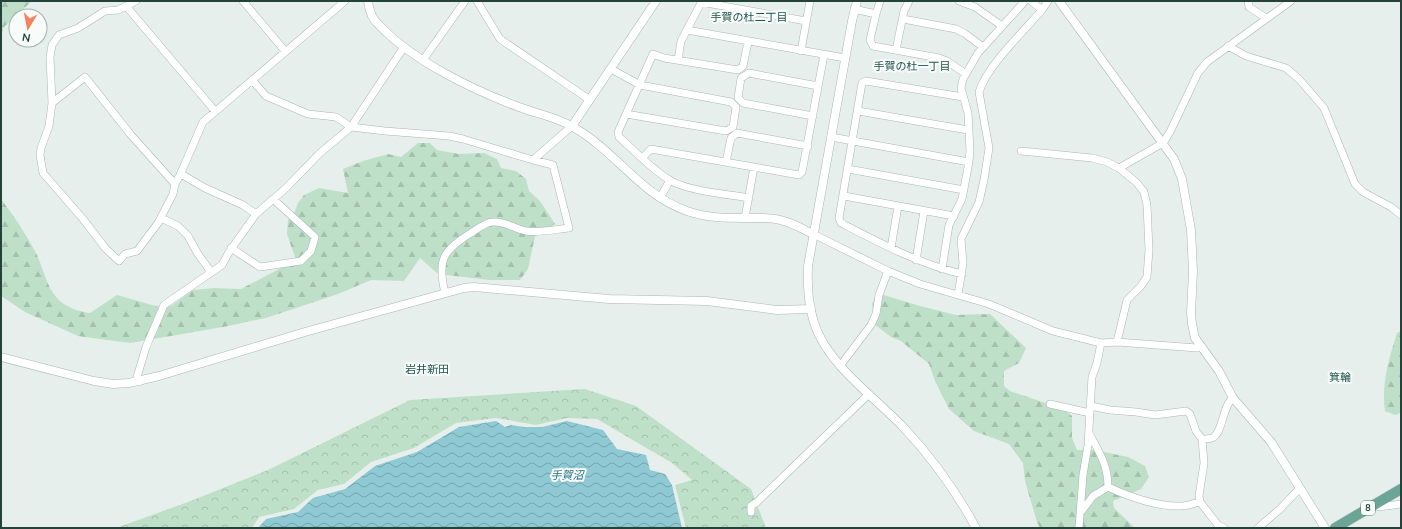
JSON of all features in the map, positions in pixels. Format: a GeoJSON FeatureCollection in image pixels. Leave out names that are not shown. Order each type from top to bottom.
{"type":"FeatureCollection","features":[{"type":"Feature","properties":{"kind":"main road","name":"8"},"geometry":{"type":"LineString","coordinates":[[1336,528],[1401,489]]}},
{"type":"Feature","properties":{"kind":"street"},"geometry":{"type":"LineString","coordinates":[[136,1],[118,10],[105,11],[78,28],[59,35],[52,45],[50,57],[52,103],[48,126],[40,155],[43,173],[106,249],[119,261],[125,254],[136,251],[161,218],[173,194],[175,184],[181,174],[203,122],[345,1]]}},
{"type":"Feature","properties":{"kind":"street"},"geometry":{"type":"LineString","coordinates":[[243,1],[285,51]]}},
{"type":"Feature","properties":{"kind":"street"},"geometry":{"type":"LineString","coordinates":[[368,1],[369,10],[378,25],[404,47],[423,60],[464,83],[506,102],[572,126],[594,140],[638,182],[660,198],[675,206],[697,214],[724,218],[765,218],[781,220],[888,271],[920,284],[989,304],[1053,331],[1101,343],[1117,342],[1196,348],[1202,347]]}},
{"type":"Feature","properties":{"kind":"street"},"geometry":{"type":"LineString","coordinates":[[423,60],[465,1]]}},
{"type":"Feature","properties":{"kind":"street"},"geometry":{"type":"LineString","coordinates":[[476,1],[500,39],[590,100]]}},
{"type":"Feature","properties":{"kind":"street"},"geometry":{"type":"LineString","coordinates":[[533,160],[572,126],[656,1]]}},
{"type":"Feature","properties":{"kind":"street"},"geometry":{"type":"LineString","coordinates":[[678,60],[681,40],[702,1],[732,4],[806,21]]}},
{"type":"Feature","properties":{"kind":"street"},"geometry":{"type":"LineString","coordinates":[[801,51],[810,1]]}},
{"type":"Feature","properties":{"kind":"street"},"geometry":{"type":"LineString","coordinates":[[880,1],[870,40],[873,46],[939,58],[947,61],[966,74]]}},
{"type":"Feature","properties":{"kind":"street"},"geometry":{"type":"LineString","coordinates":[[896,50],[902,19],[909,1]]}},
{"type":"Feature","properties":{"kind":"street"},"geometry":{"type":"LineString","coordinates":[[959,1],[975,7],[1002,26]]}},
{"type":"Feature","properties":{"kind":"street"},"geometry":{"type":"LineString","coordinates":[[942,269],[949,225],[962,199],[969,162],[970,150],[968,113],[961,88],[963,79],[978,53],[1025,1]]}},
{"type":"Feature","properties":{"kind":"street"},"geometry":{"type":"LineString","coordinates":[[1031,1],[1042,10]]}},
{"type":"Feature","properties":{"kind":"street"},"geometry":{"type":"LineString","coordinates":[[958,295],[964,264],[961,239],[979,202],[989,148],[979,92],[982,83],[996,63],[1048,1]]}},
{"type":"Feature","properties":{"kind":"street"},"geometry":{"type":"LineString","coordinates":[[1059,1],[1174,160],[1182,179],[1187,203],[1193,249],[1192,324],[1195,338],[1219,371],[1233,398],[1271,442],[1299,489],[1325,528]]}},
{"type":"Feature","properties":{"kind":"street"},"geometry":{"type":"LineString","coordinates":[[1248,1],[1249,7],[1266,18]]}},
{"type":"Feature","properties":{"kind":"street"},"geometry":{"type":"LineString","coordinates":[[1119,168],[1163,143],[1170,132],[1198,73],[1207,62],[1291,1]]}},
{"type":"Feature","properties":{"kind":"street"},"geometry":{"type":"LineString","coordinates":[[876,14],[856,5],[845,58],[808,266],[808,289],[811,309],[820,335],[840,366],[905,429],[926,453],[944,476],[976,528]]}},
{"type":"Feature","properties":{"kind":"street"},"geometry":{"type":"LineString","coordinates":[[126,6],[215,111]]}},
{"type":"Feature","properties":{"kind":"street"},"geometry":{"type":"LineString","coordinates":[[902,19],[956,29],[984,47]]}},
{"type":"Feature","properties":{"kind":"street"},"geometry":{"type":"LineString","coordinates":[[687,30],[845,58]]}},
{"type":"Feature","properties":{"kind":"street"},"geometry":{"type":"LineString","coordinates":[[748,42],[744,66],[738,70],[664,58],[653,54],[618,132],[619,137],[642,158],[670,180],[685,186],[749,198]]}},
{"type":"Feature","properties":{"kind":"street"},"geometry":{"type":"LineString","coordinates":[[1228,46],[1246,56],[1286,68],[1299,79],[1324,108],[1355,184],[1363,192],[1391,207],[1401,216]]}},
{"type":"Feature","properties":{"kind":"street"},"geometry":{"type":"LineString","coordinates":[[139,382],[137,377],[146,347],[164,305],[222,265],[231,248],[256,214],[320,153],[351,127],[404,47]]}},
{"type":"Feature","properties":{"kind":"street"},"geometry":{"type":"LineString","coordinates":[[642,158],[651,149],[799,176],[802,172],[808,146],[824,55]]}},
{"type":"Feature","properties":{"kind":"street"},"geometry":{"type":"LineString","coordinates":[[611,69],[640,85],[731,102],[736,108],[733,127],[726,131],[626,114]]}},
{"type":"Feature","properties":{"kind":"street"},"geometry":{"type":"LineString","coordinates":[[813,116],[743,103],[738,98],[741,78],[749,73],[818,86]]}},
{"type":"Feature","properties":{"kind":"street"},"geometry":{"type":"LineString","coordinates":[[52,103],[85,77],[131,135],[175,184]]}},
{"type":"Feature","properties":{"kind":"street"},"geometry":{"type":"LineString","coordinates":[[252,80],[266,96],[308,114],[336,117],[351,127],[449,136],[553,165],[569,228],[526,231],[507,224],[493,222],[480,227],[454,243],[446,253],[442,266],[441,277],[445,294]]}},
{"type":"Feature","properties":{"kind":"street"},"geometry":{"type":"LineString","coordinates":[[962,274],[916,260],[841,223],[839,218],[844,196],[862,83],[866,82],[963,97]]}},
{"type":"Feature","properties":{"kind":"street"},"geometry":{"type":"LineString","coordinates":[[858,111],[968,130]]}},
{"type":"Feature","properties":{"kind":"street"},"geometry":{"type":"LineString","coordinates":[[726,162],[731,138],[737,133],[808,146]]}},
{"type":"Feature","properties":{"kind":"street"},"geometry":{"type":"LineString","coordinates":[[831,137],[969,162]]}},
{"type":"Feature","properties":{"kind":"street"},"geometry":{"type":"LineString","coordinates":[[1021,151],[1092,158],[1119,168],[1137,183],[1144,192],[1147,205],[1149,250],[1146,277],[1141,286],[1127,300],[1117,342]]}},
{"type":"Feature","properties":{"kind":"street"},"geometry":{"type":"LineString","coordinates":[[745,218],[754,167]]}},
{"type":"Feature","properties":{"kind":"street"},"geometry":{"type":"LineString","coordinates":[[848,169],[964,190]]}},
{"type":"Feature","properties":{"kind":"street"},"geometry":{"type":"LineString","coordinates":[[181,174],[205,188],[243,205],[256,214]]}},
{"type":"Feature","properties":{"kind":"street"},"geometry":{"type":"LineString","coordinates":[[660,198],[670,180]]}},
{"type":"Feature","properties":{"kind":"street"},"geometry":{"type":"LineString","coordinates":[[844,196],[954,216]]}},
{"type":"Feature","properties":{"kind":"street"},"geometry":{"type":"LineString","coordinates":[[231,248],[260,267],[301,261],[311,251],[315,237],[272,199]]}},
{"type":"Feature","properties":{"kind":"street"},"geometry":{"type":"LineString","coordinates":[[891,248],[898,206]]}},
{"type":"Feature","properties":{"kind":"street"},"geometry":{"type":"LineString","coordinates":[[916,260],[924,211]]}},
{"type":"Feature","properties":{"kind":"street"},"geometry":{"type":"LineString","coordinates":[[161,218],[178,226],[188,236],[198,254],[211,272]]}},
{"type":"Feature","properties":{"kind":"street"},"geometry":{"type":"LineString","coordinates":[[840,366],[871,325],[876,314],[879,294],[888,271]]}},
{"type":"Feature","properties":{"kind":"street"},"geometry":{"type":"LineString","coordinates":[[1,357],[94,381],[113,384],[129,384],[305,332],[474,287],[609,299],[707,301],[777,310],[811,309]]}},
{"type":"Feature","properties":{"kind":"street"},"geometry":{"type":"LineString","coordinates":[[1079,528],[1083,475],[1091,410],[1092,377],[1097,363],[1101,343]]}},
{"type":"Feature","properties":{"kind":"street"},"geometry":{"type":"LineString","coordinates":[[751,512],[750,506],[757,502],[869,394]]}},
{"type":"Feature","properties":{"kind":"street"},"geometry":{"type":"LineString","coordinates":[[1202,439],[1212,438],[1216,435],[1230,400],[1233,398]]}},
{"type":"Feature","properties":{"kind":"street"},"geometry":{"type":"LineString","coordinates":[[1050,404],[1091,410],[1136,412],[1155,415],[1186,411],[1190,414],[1196,431],[1202,439],[1204,463],[1199,496],[1200,502],[1218,525],[1224,528]]}},
{"type":"Feature","properties":{"kind":"street"},"geometry":{"type":"LineString","coordinates":[[1089,433],[1104,460],[1108,475],[1108,488]]}},
{"type":"Feature","properties":{"kind":"street"},"geometry":{"type":"LineString","coordinates":[[1081,512],[1093,496],[1108,488],[1138,498],[1167,505],[1182,506],[1200,502]]}},
{"type":"Feature","properties":{"kind":"street"},"geometry":{"type":"LineString","coordinates":[[1258,528],[1280,509],[1299,489]]}},
{"type":"Feature","properties":{"kind":"street"},"geometry":{"type":"LineString","coordinates":[[1377,503],[1379,507],[1401,504]]}},
{"type":"Feature","properties":{"kind":"green space"},"geometry":{"type":"Polygon","coordinates":[[[1,1],[32,1],[24,8],[8,8],[8,23],[4,27],[1,36],[1,1]]]}},
{"type":"Feature","properties":{"kind":"green space"},"geometry":{"type":"Polygon","coordinates":[[[418,143],[430,143],[437,150],[459,154],[484,153],[497,159],[501,168],[516,171],[526,179],[529,191],[540,201],[555,224],[535,236],[528,269],[520,280],[489,280],[438,274],[420,258],[404,281],[371,280],[338,294],[266,318],[130,343],[78,336],[25,312],[1,296],[1,199],[20,225],[32,246],[53,293],[68,307],[90,313],[117,295],[159,307],[171,306],[193,290],[214,288],[241,289],[296,260],[287,234],[288,220],[304,195],[319,188],[348,193],[343,169],[363,161],[388,154],[401,157],[418,143]]]}},
{"type":"Feature","properties":{"kind":"green space"},"geometry":{"type":"Polygon","coordinates":[[[877,293],[956,315],[990,314],[1026,348],[1019,363],[1004,371],[1004,386],[1010,391],[1063,409],[1072,416],[1072,438],[1077,450],[1094,450],[1128,457],[1145,466],[1149,477],[1141,489],[1113,501],[1114,508],[1135,528],[1040,528],[1025,481],[1023,463],[1009,444],[974,431],[949,409],[935,381],[929,364],[901,341],[891,337],[874,324],[872,304],[877,293]]]}},
{"type":"Feature","properties":{"kind":"green space"},"geometry":{"type":"Polygon","coordinates":[[[1401,331],[1401,413],[1395,415],[1385,411],[1384,391],[1386,372],[1391,352],[1397,333],[1401,331]]]}},
{"type":"Feature","properties":{"kind":"green space"},"geometry":{"type":"Polygon","coordinates":[[[585,389],[636,406],[751,489],[766,528],[686,528],[675,485],[692,480],[672,463],[597,419],[567,418],[536,425],[496,418],[456,423],[414,448],[371,462],[344,484],[318,490],[294,509],[259,517],[252,528],[116,528],[188,502],[268,470],[410,400],[585,389]]]}},
{"type":"Feature","properties":{"kind":"water","name":"手賀沼"},"geometry":{"type":"Polygon","coordinates":[[[496,421],[505,427],[511,425],[542,427],[567,421],[603,430],[617,449],[646,455],[650,470],[665,474],[672,485],[682,528],[258,528],[266,519],[298,512],[313,498],[345,489],[375,466],[417,452],[459,427],[496,421]]]}},
{"type":"Feature","properties":{"kind":"district","name":"手賀の杜二丁目"},"geometry":{"type":"Point","coordinates":[749,17]}},
{"type":"Feature","properties":{"kind":"district","name":"手賀の杜一丁目"},"geometry":{"type":"Point","coordinates":[912,66]}},
{"type":"Feature","properties":{"kind":"district","name":"岩井新田"},"geometry":{"type":"Point","coordinates":[427,369]}},
{"type":"Feature","properties":{"kind":"district","name":"箕輪"},"geometry":{"type":"Point","coordinates":[1340,377]}}]}
